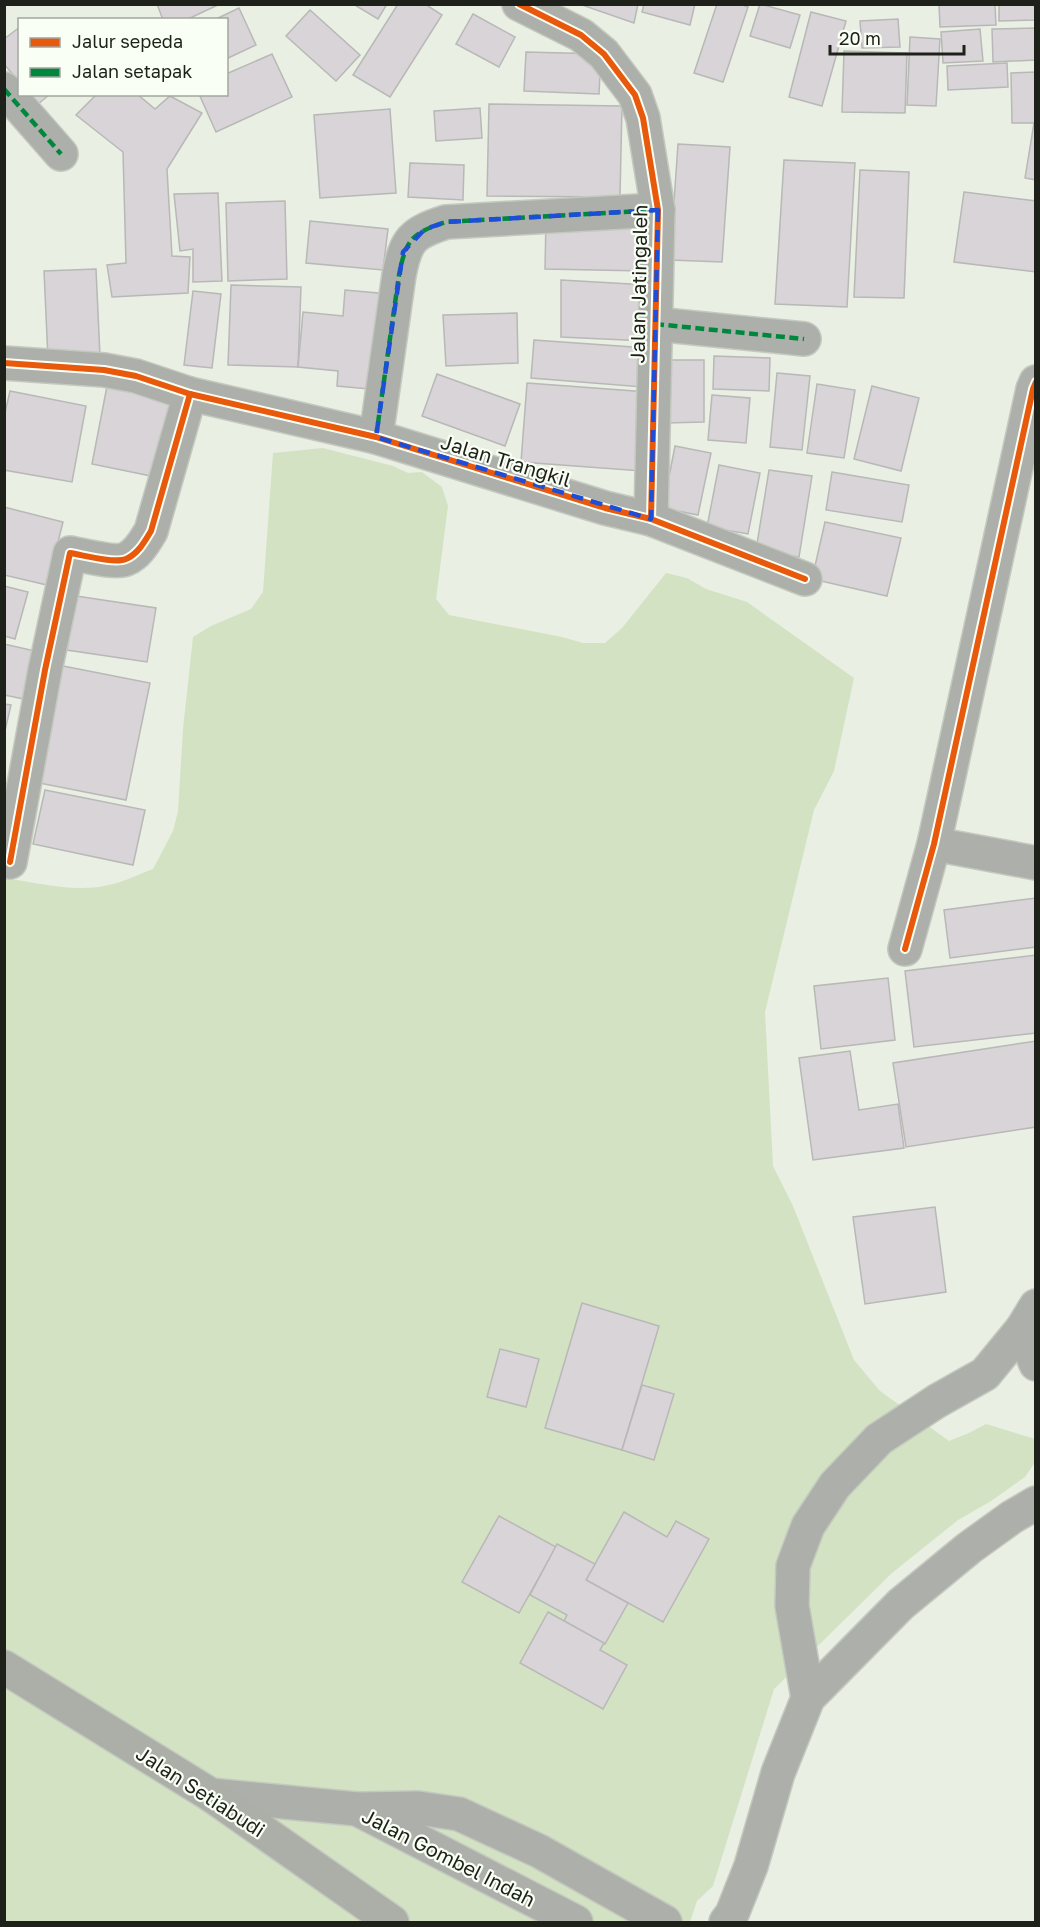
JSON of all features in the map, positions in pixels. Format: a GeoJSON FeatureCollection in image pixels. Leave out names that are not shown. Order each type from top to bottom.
{"type":"FeatureCollection","features":[{"type":"Feature","properties":{"kind":"highway","name":"Jalan Setiabudi"},"geometry":{"type":"LineString","coordinates":[[4,1667],[211,1795],[392,1923]]}},
{"type":"Feature","properties":{"kind":"street","name":"Jalan Jatingaleh"},"geometry":{"type":"LineString","coordinates":[[519,4],[581,35],[604,54],[635,95],[643,118],[658,210],[651,519]]}},
{"type":"Feature","properties":{"kind":"street"},"geometry":{"type":"LineString","coordinates":[[4,88],[61,154]]}},
{"type":"Feature","properties":{"kind":"street","name":"Jalan Jatingaleh"},"geometry":{"type":"LineString","coordinates":[[376,437],[403,252],[413,238],[425,229],[446,222],[658,210]]}},
{"type":"Feature","properties":{"kind":"street","name":"Jalan Jatingaleh"},"geometry":{"type":"LineString","coordinates":[[655,324],[804,339]]}},
{"type":"Feature","properties":{"kind":"street","name":"Jalan Trangkil"},"geometry":{"type":"LineString","coordinates":[[4,363],[104,370],[136,376],[190,394],[376,437],[605,508],[651,519],[805,579]]}},
{"type":"Feature","properties":{"kind":"street"},"geometry":{"type":"LineString","coordinates":[[905,949],[934,844],[1035,382]]}},
{"type":"Feature","properties":{"kind":"street"},"geometry":{"type":"LineString","coordinates":[[10,862],[45,670],[70,553],[109,560],[125,560],[140,549],[151,531],[190,394]]}},
{"type":"Feature","properties":{"kind":"street"},"geometry":{"type":"LineString","coordinates":[[934,844],[1035,863]]}},
{"type":"Feature","properties":{"kind":"street"},"geometry":{"type":"LineString","coordinates":[[1029,1318],[1035,1364]]}},
{"type":"Feature","properties":{"kind":"street"},"geometry":{"type":"LineString","coordinates":[[808,1698],[792,1606],[793,1566],[808,1526],[835,1485],[879,1440],[937,1401],[985,1374],[1029,1318]]}},
{"type":"Feature","properties":{"kind":"street"},"geometry":{"type":"LineString","coordinates":[[726,1923],[732,1914],[751,1866],[778,1773],[808,1698],[901,1604],[969,1548],[1035,1503]]}},
{"type":"Feature","properties":{"kind":"street","name":"Jalan Gombel Indah"},"geometry":{"type":"LineString","coordinates":[[211,1795],[357,1809],[576,1923]]}},
{"type":"Feature","properties":{"kind":"street"},"geometry":{"type":"LineString","coordinates":[[357,1809],[418,1808],[459,1814],[539,1851],[665,1923]]}},
{"type":"Feature","properties":{"kind":"highlighted area"},"geometry":{"type":"Polygon","coordinates":[[[658,210],[651,519],[376,437],[403,252],[425,229],[446,222],[658,210]]]}},
{"type":"Feature","properties":{"kind":"green space"},"geometry":{"type":"Polygon","coordinates":[[[323,448],[393,466],[408,473],[422,472],[442,487],[448,506],[436,599],[449,615],[583,643],[605,643],[622,628],[666,573],[687,578],[706,589],[747,602],[854,678],[834,771],[814,810],[765,1012],[773,1166],[793,1206],[854,1360],[880,1391],[949,1441],[986,1424],[1035,1439],[1035,1462],[1025,1477],[991,1501],[958,1520],[892,1573],[774,1689],[713,1886],[697,1901],[690,1922],[5,1922],[4,878],[58,887],[86,888],[118,883],[153,869],[173,831],[178,811],[183,729],[193,637],[211,626],[251,609],[263,592],[273,453],[323,448]]]}},
{"type":"Feature","properties":{"kind":"building"},"geometry":{"type":"Polygon","coordinates":[[[157,4],[220,4],[190,18],[162,18],[157,4]]]}},
{"type":"Feature","properties":{"kind":"building"},"geometry":{"type":"Polygon","coordinates":[[[353,4],[387,4],[378,19],[353,4]]]}},
{"type":"Feature","properties":{"kind":"building"},"geometry":{"type":"Polygon","coordinates":[[[398,4],[425,4],[442,15],[390,97],[353,75],[398,4]]]}},
{"type":"Feature","properties":{"kind":"building"},"geometry":{"type":"Polygon","coordinates":[[[582,4],[638,4],[634,23],[582,5],[582,4]]]}},
{"type":"Feature","properties":{"kind":"building"},"geometry":{"type":"Polygon","coordinates":[[[644,4],[695,4],[690,25],[642,12],[644,4]]]}},
{"type":"Feature","properties":{"kind":"building"},"geometry":{"type":"Polygon","coordinates":[[[717,4],[740,4],[748,7],[723,82],[694,73],[717,4]]]}},
{"type":"Feature","properties":{"kind":"building"},"geometry":{"type":"Polygon","coordinates":[[[760,4],[800,15],[790,48],[750,36],[760,4]]]}},
{"type":"Feature","properties":{"kind":"building"},"geometry":{"type":"Polygon","coordinates":[[[939,4],[995,4],[996,25],[940,27],[939,4]]]}},
{"type":"Feature","properties":{"kind":"building"},"geometry":{"type":"Polygon","coordinates":[[[999,4],[1036,4],[1036,20],[999,21],[999,4]]]}},
{"type":"Feature","properties":{"kind":"building"},"geometry":{"type":"Polygon","coordinates":[[[239,8],[256,45],[228,58],[228,18],[218,18],[239,8]]]}},
{"type":"Feature","properties":{"kind":"building"},"geometry":{"type":"Polygon","coordinates":[[[310,10],[360,55],[336,81],[286,36],[310,10]]]}},
{"type":"Feature","properties":{"kind":"building"},"geometry":{"type":"Polygon","coordinates":[[[811,12],[846,21],[822,106],[789,97],[811,12]]]}},
{"type":"Feature","properties":{"kind":"building"},"geometry":{"type":"Polygon","coordinates":[[[473,14],[515,37],[499,67],[456,44],[473,14]]]}},
{"type":"Feature","properties":{"kind":"building"},"geometry":{"type":"Polygon","coordinates":[[[898,19],[900,47],[862,48],[860,21],[898,19]]]}},
{"type":"Feature","properties":{"kind":"building"},"geometry":{"type":"Polygon","coordinates":[[[18,28],[18,81],[4,64],[4,39],[18,28]]]}},
{"type":"Feature","properties":{"kind":"building"},"geometry":{"type":"Polygon","coordinates":[[[1036,28],[1036,60],[993,62],[992,29],[1036,28]]]}},
{"type":"Feature","properties":{"kind":"building"},"geometry":{"type":"Polygon","coordinates":[[[980,29],[983,61],[943,63],[941,32],[980,29]]]}},
{"type":"Feature","properties":{"kind":"building"},"geometry":{"type":"Polygon","coordinates":[[[910,37],[940,39],[936,106],[907,105],[910,37]]]}},
{"type":"Feature","properties":{"kind":"building"},"geometry":{"type":"Polygon","coordinates":[[[844,51],[907,53],[905,113],[842,112],[844,51]]]}},
{"type":"Feature","properties":{"kind":"building"},"geometry":{"type":"Polygon","coordinates":[[[526,52],[601,54],[599,94],[524,91],[526,52]]]}},
{"type":"Feature","properties":{"kind":"building"},"geometry":{"type":"Polygon","coordinates":[[[272,54],[292,97],[216,132],[200,96],[228,96],[228,73],[272,54]]]}},
{"type":"Feature","properties":{"kind":"building"},"geometry":{"type":"Polygon","coordinates":[[[1007,63],[1008,87],[948,90],[947,66],[1007,63]]]}},
{"type":"Feature","properties":{"kind":"building"},"geometry":{"type":"Polygon","coordinates":[[[1036,72],[1036,123],[1012,123],[1011,73],[1036,72]]]}},
{"type":"Feature","properties":{"kind":"building"},"geometry":{"type":"Polygon","coordinates":[[[30,96],[48,96],[37,105],[30,96]]]}},
{"type":"Feature","properties":{"kind":"building"},"geometry":{"type":"Polygon","coordinates":[[[95,96],[139,96],[155,109],[170,96],[202,113],[167,169],[172,256],[190,257],[188,293],[112,297],[107,265],[126,263],[123,152],[76,115],[95,96]]]}},
{"type":"Feature","properties":{"kind":"building"},"geometry":{"type":"Polygon","coordinates":[[[489,104],[622,106],[620,197],[487,196],[489,104]]]}},
{"type":"Feature","properties":{"kind":"building"},"geometry":{"type":"Polygon","coordinates":[[[480,108],[482,138],[436,141],[434,111],[480,108]]]}},
{"type":"Feature","properties":{"kind":"building"},"geometry":{"type":"Polygon","coordinates":[[[390,109],[396,193],[320,198],[314,115],[390,109]]]}},
{"type":"Feature","properties":{"kind":"building"},"geometry":{"type":"Polygon","coordinates":[[[1034,123],[1036,123],[1036,180],[1025,178],[1034,123]]]}},
{"type":"Feature","properties":{"kind":"building"},"geometry":{"type":"Polygon","coordinates":[[[678,144],[730,147],[722,262],[670,260],[678,144]]]}},
{"type":"Feature","properties":{"kind":"building"},"geometry":{"type":"Polygon","coordinates":[[[784,160],[855,163],[847,307],[775,304],[784,160]]]}},
{"type":"Feature","properties":{"kind":"building"},"geometry":{"type":"Polygon","coordinates":[[[410,163],[464,165],[463,200],[408,197],[410,163]]]}},
{"type":"Feature","properties":{"kind":"building"},"geometry":{"type":"Polygon","coordinates":[[[860,170],[909,172],[904,298],[854,297],[860,170]]]}},
{"type":"Feature","properties":{"kind":"building"},"geometry":{"type":"Polygon","coordinates":[[[964,192],[1036,201],[1036,272],[954,262],[964,192]]]}},
{"type":"Feature","properties":{"kind":"building"},"geometry":{"type":"Polygon","coordinates":[[[218,193],[222,281],[193,282],[193,249],[180,251],[174,194],[218,193]]]}},
{"type":"Feature","properties":{"kind":"building"},"geometry":{"type":"Polygon","coordinates":[[[285,201],[287,279],[228,281],[226,203],[285,201]]]}},
{"type":"Feature","properties":{"kind":"building"},"geometry":{"type":"Polygon","coordinates":[[[546,219],[645,220],[644,271],[545,269],[546,219]]]}},
{"type":"Feature","properties":{"kind":"building"},"geometry":{"type":"Polygon","coordinates":[[[310,221],[388,229],[383,270],[306,263],[310,221]]]}},
{"type":"Feature","properties":{"kind":"building"},"geometry":{"type":"Polygon","coordinates":[[[96,269],[100,356],[48,359],[44,271],[96,269]]]}},
{"type":"Feature","properties":{"kind":"building"},"geometry":{"type":"Polygon","coordinates":[[[561,280],[648,285],[646,341],[561,337],[561,280]]]}},
{"type":"Feature","properties":{"kind":"building"},"geometry":{"type":"Polygon","coordinates":[[[231,285],[301,287],[298,367],[228,365],[231,285]]]}},
{"type":"Feature","properties":{"kind":"building"},"geometry":{"type":"Polygon","coordinates":[[[345,290],[389,294],[380,390],[337,386],[338,371],[298,367],[303,312],[343,316],[345,290]]]}},
{"type":"Feature","properties":{"kind":"building"},"geometry":{"type":"Polygon","coordinates":[[[193,291],[221,294],[212,368],[184,365],[193,291]]]}},
{"type":"Feature","properties":{"kind":"building"},"geometry":{"type":"Polygon","coordinates":[[[517,313],[518,363],[446,366],[443,315],[517,313]]]}},
{"type":"Feature","properties":{"kind":"building"},"geometry":{"type":"Polygon","coordinates":[[[534,340],[647,348],[643,387],[531,378],[534,340]]]}},
{"type":"Feature","properties":{"kind":"building"},"geometry":{"type":"Polygon","coordinates":[[[714,356],[770,358],[769,391],[713,389],[714,356]]]}},
{"type":"Feature","properties":{"kind":"building"},"geometry":{"type":"Polygon","coordinates":[[[667,360],[704,360],[704,422],[666,423],[667,360]]]}},
{"type":"Feature","properties":{"kind":"building"},"geometry":{"type":"Polygon","coordinates":[[[777,373],[810,376],[802,450],[770,447],[777,373]]]}},
{"type":"Feature","properties":{"kind":"building"},"geometry":{"type":"Polygon","coordinates":[[[437,374],[520,404],[505,446],[422,416],[437,374]]]}},
{"type":"Feature","properties":{"kind":"building"},"geometry":{"type":"Polygon","coordinates":[[[108,381],[177,395],[161,478],[92,464],[108,381]]]}},
{"type":"Feature","properties":{"kind":"building"},"geometry":{"type":"Polygon","coordinates":[[[527,383],[648,392],[642,471],[521,462],[527,383]]]}},
{"type":"Feature","properties":{"kind":"building"},"geometry":{"type":"Polygon","coordinates":[[[817,384],[855,390],[844,458],[807,453],[817,384]]]}},
{"type":"Feature","properties":{"kind":"building"},"geometry":{"type":"Polygon","coordinates":[[[872,386],[919,398],[901,471],[854,459],[872,386]]]}},
{"type":"Feature","properties":{"kind":"building"},"geometry":{"type":"Polygon","coordinates":[[[10,391],[86,406],[72,482],[4,470],[4,417],[10,391]]]}},
{"type":"Feature","properties":{"kind":"building"},"geometry":{"type":"Polygon","coordinates":[[[712,395],[750,398],[746,443],[708,440],[712,395]]]}},
{"type":"Feature","properties":{"kind":"building"},"geometry":{"type":"Polygon","coordinates":[[[675,446],[711,453],[698,515],[663,508],[675,446]]]}},
{"type":"Feature","properties":{"kind":"building"},"geometry":{"type":"Polygon","coordinates":[[[719,465],[760,473],[748,534],[707,527],[719,465]]]}},
{"type":"Feature","properties":{"kind":"building"},"geometry":{"type":"Polygon","coordinates":[[[769,470],[812,476],[799,557],[756,550],[769,470]]]}},
{"type":"Feature","properties":{"kind":"building"},"geometry":{"type":"Polygon","coordinates":[[[832,472],[909,485],[902,522],[826,510],[832,472]]]}},
{"type":"Feature","properties":{"kind":"building"},"geometry":{"type":"Polygon","coordinates":[[[4,507],[63,522],[47,585],[4,575],[4,507]]]}},
{"type":"Feature","properties":{"kind":"building"},"geometry":{"type":"Polygon","coordinates":[[[825,522],[901,538],[887,596],[812,579],[825,522]]]}},
{"type":"Feature","properties":{"kind":"building"},"geometry":{"type":"Polygon","coordinates":[[[4,586],[28,592],[15,639],[4,636],[4,586]]]}},
{"type":"Feature","properties":{"kind":"building"},"geometry":{"type":"Polygon","coordinates":[[[76,596],[156,608],[147,662],[67,650],[76,596]]]}},
{"type":"Feature","properties":{"kind":"building"},"geometry":{"type":"Polygon","coordinates":[[[4,644],[35,651],[24,699],[4,695],[4,644]]]}},
{"type":"Feature","properties":{"kind":"building"},"geometry":{"type":"Polygon","coordinates":[[[58,665],[150,683],[126,800],[34,782],[58,665]]]}},
{"type":"Feature","properties":{"kind":"building"},"geometry":{"type":"Polygon","coordinates":[[[4,704],[11,705],[4,735],[4,704]]]}},
{"type":"Feature","properties":{"kind":"building"},"geometry":{"type":"Polygon","coordinates":[[[45,790],[145,810],[133,865],[33,844],[45,790]]]}},
{"type":"Feature","properties":{"kind":"building"},"geometry":{"type":"Polygon","coordinates":[[[1036,898],[1036,947],[950,958],[944,910],[1036,898]]]}},
{"type":"Feature","properties":{"kind":"building"},"geometry":{"type":"Polygon","coordinates":[[[1036,955],[1036,1033],[914,1047],[905,971],[1036,955]]]}},
{"type":"Feature","properties":{"kind":"building"},"geometry":{"type":"Polygon","coordinates":[[[888,978],[895,1040],[821,1049],[814,986],[888,978]]]}},
{"type":"Feature","properties":{"kind":"building"},"geometry":{"type":"Polygon","coordinates":[[[1036,1041],[1036,1127],[906,1147],[893,1063],[1036,1041]]]}},
{"type":"Feature","properties":{"kind":"building"},"geometry":{"type":"Polygon","coordinates":[[[850,1051],[859,1110],[898,1104],[904,1148],[813,1160],[799,1058],[850,1051]]]}},
{"type":"Feature","properties":{"kind":"building"},"geometry":{"type":"Polygon","coordinates":[[[935,1207],[946,1292],[865,1304],[853,1217],[935,1207]]]}},
{"type":"Feature","properties":{"kind":"building"},"geometry":{"type":"Polygon","coordinates":[[[582,1303],[659,1326],[622,1450],[545,1428],[582,1303]]]}},
{"type":"Feature","properties":{"kind":"building"},"geometry":{"type":"Polygon","coordinates":[[[500,1349],[539,1359],[526,1407],[487,1397],[500,1349]]]}},
{"type":"Feature","properties":{"kind":"building"},"geometry":{"type":"Polygon","coordinates":[[[642,1385],[674,1394],[654,1460],[622,1450],[642,1385]]]}},
{"type":"Feature","properties":{"kind":"building"},"geometry":{"type":"Polygon","coordinates":[[[624,1512],[667,1537],[676,1521],[709,1539],[663,1622],[586,1580],[624,1512]]]}},
{"type":"Feature","properties":{"kind":"building"},"geometry":{"type":"Polygon","coordinates":[[[499,1516],[556,1547],[519,1613],[462,1582],[499,1516]]]}},
{"type":"Feature","properties":{"kind":"building"},"geometry":{"type":"Polygon","coordinates":[[[557,1544],[595,1564],[586,1580],[628,1603],[605,1644],[564,1621],[567,1615],[530,1595],[557,1544]]]}},
{"type":"Feature","properties":{"kind":"building"},"geometry":{"type":"Polygon","coordinates":[[[548,1612],[604,1643],[600,1650],[627,1665],[603,1709],[520,1663],[548,1612]]]}},
{"type":"Feature","properties":{"kind":"marked path"},"geometry":{"type":"LineString","coordinates":[[4,89],[61,154]]}},
{"type":"Feature","properties":{"kind":"marked path"},"geometry":{"type":"LineString","coordinates":[[376,437],[399,275],[408,245],[418,234],[446,222],[658,210]]}},
{"type":"Feature","properties":{"kind":"marked path"},"geometry":{"type":"LineString","coordinates":[[655,324],[804,339]]}},
{"type":"Feature","properties":{"kind":"cycle path"},"geometry":{"type":"LineString","coordinates":[[519,4],[581,35],[604,54],[635,95],[643,118],[658,210],[651,519]]}},
{"type":"Feature","properties":{"kind":"cycle path"},"geometry":{"type":"LineString","coordinates":[[4,363],[104,370],[136,376],[190,394],[376,437],[605,508],[651,519],[805,579]]}},
{"type":"Feature","properties":{"kind":"cycle path"},"geometry":{"type":"LineString","coordinates":[[905,949],[934,844],[1036,382]]}},
{"type":"Feature","properties":{"kind":"cycle path"},"geometry":{"type":"LineString","coordinates":[[10,862],[45,670],[70,553],[107,560],[121,560],[130,557],[141,547],[151,531],[190,394]]}}]}
